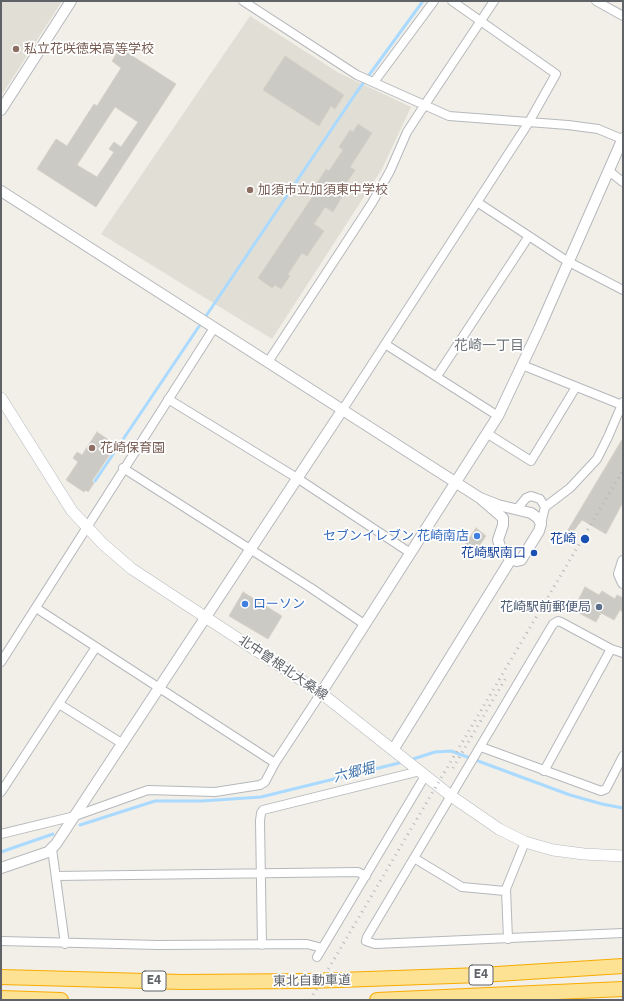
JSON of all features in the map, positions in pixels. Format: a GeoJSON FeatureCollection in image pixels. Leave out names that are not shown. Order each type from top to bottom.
{"type":"FeatureCollection","features":[{"type":"Feature","properties":{"kind":"highway","name":"東北自動車道"},"geometry":{"type":"LineString","coordinates":[[1,977],[182,982],[307,981],[481,975],[623,966]]}},
{"type":"Feature","properties":{"kind":"highway","name":"E4"},"geometry":{"type":"LineString","coordinates":[[378,1000],[623,989]]}},
{"type":"Feature","properties":{"kind":"highway"},"geometry":{"type":"LineString","coordinates":[[1,998],[61,1000]]}},
{"type":"Feature","properties":{"kind":"main road","name":"北中曽根北大桑線"},"geometry":{"type":"LineString","coordinates":[[1,398],[72,511],[132,569],[321,693],[483,820],[525,842],[566,852],[623,856]]}},
{"type":"Feature","properties":{"kind":"street"},"geometry":{"type":"LineString","coordinates":[[1,110],[71,1]]}},
{"type":"Feature","properties":{"kind":"street"},"geometry":{"type":"LineString","coordinates":[[1,834],[75,816],[148,790],[215,792],[260,785],[265,782],[274,763],[321,693],[409,552],[488,434],[522,365],[623,139],[598,129],[449,116],[357,75],[243,1]]}},
{"type":"Feature","properties":{"kind":"street"},"geometry":{"type":"LineString","coordinates":[[374,82],[434,1]]}},
{"type":"Feature","properties":{"kind":"street"},"geometry":{"type":"LineString","coordinates":[[1,868],[52,849],[343,410],[529,122],[556,74],[452,1]]}},
{"type":"Feature","properties":{"kind":"street"},"geometry":{"type":"LineString","coordinates":[[268,362],[375,198],[407,132],[494,1]]}},
{"type":"Feature","properties":{"kind":"street"},"geometry":{"type":"LineString","coordinates":[[596,1],[623,16]]}},
{"type":"Feature","properties":{"kind":"street"},"geometry":{"type":"LineString","coordinates":[[609,171],[623,182]]}},
{"type":"Feature","properties":{"kind":"street"},"geometry":{"type":"LineString","coordinates":[[1,191],[480,498],[503,518],[503,525],[498,540],[499,545],[512,559],[517,561],[522,560],[539,531],[545,507],[570,488],[597,459],[608,438],[622,404],[522,365]]}},
{"type":"Feature","properties":{"kind":"street"},"geometry":{"type":"LineString","coordinates":[[477,202],[567,262],[623,290]]}},
{"type":"Feature","properties":{"kind":"street"},"geometry":{"type":"LineString","coordinates":[[437,376],[529,236]]}},
{"type":"Feature","properties":{"kind":"street"},"geometry":{"type":"LineString","coordinates":[[1,662],[86,526],[214,328]]}},
{"type":"Feature","properties":{"kind":"street"},"geometry":{"type":"LineString","coordinates":[[385,344],[498,416]]}},
{"type":"Feature","properties":{"kind":"street"},"geometry":{"type":"LineString","coordinates":[[488,434],[531,461],[576,387]]}},
{"type":"Feature","properties":{"kind":"street"},"geometry":{"type":"LineString","coordinates":[[168,399],[297,478],[409,552]]}},
{"type":"Feature","properties":{"kind":"street"},"geometry":{"type":"LineString","coordinates":[[123,468],[364,624]]}},
{"type":"Feature","properties":{"kind":"street"},"geometry":{"type":"LineString","coordinates":[[518,509],[524,499],[531,496],[540,499],[545,507]]}},
{"type":"Feature","properties":{"kind":"street"},"geometry":{"type":"LineString","coordinates":[[480,498],[498,505],[531,513],[538,518],[541,524]]}},
{"type":"Feature","properties":{"kind":"street"},"geometry":{"type":"LineString","coordinates":[[396,753],[512,559]]}},
{"type":"Feature","properties":{"kind":"street"},"geometry":{"type":"LineString","coordinates":[[623,561],[618,574],[623,583]]}},
{"type":"Feature","properties":{"kind":"street"},"geometry":{"type":"LineString","coordinates":[[36,608],[274,763]]}},
{"type":"Feature","properties":{"kind":"street"},"geometry":{"type":"LineString","coordinates":[[623,653],[611,649],[561,622],[555,622],[366,941],[375,944],[623,933]]}},
{"type":"Feature","properties":{"kind":"street"},"geometry":{"type":"LineString","coordinates":[[1,792],[96,647]]}},
{"type":"Feature","properties":{"kind":"street"},"geometry":{"type":"LineString","coordinates":[[544,771],[611,649]]}},
{"type":"Feature","properties":{"kind":"street"},"geometry":{"type":"LineString","coordinates":[[59,704],[123,744]]}},
{"type":"Feature","properties":{"kind":"street"},"geometry":{"type":"LineString","coordinates":[[479,750],[544,771],[601,792],[606,789],[623,756]]}},
{"type":"Feature","properties":{"kind":"street"},"geometry":{"type":"LineString","coordinates":[[262,945],[261,813],[269,808],[420,771]]}},
{"type":"Feature","properties":{"kind":"street"},"geometry":{"type":"LineString","coordinates":[[317,957],[366,876],[420,771]]}},
{"type":"Feature","properties":{"kind":"street"},"geometry":{"type":"LineString","coordinates":[[508,939],[505,891],[525,842]]}},
{"type":"Feature","properties":{"kind":"street"},"geometry":{"type":"LineString","coordinates":[[52,849],[65,944]]}},
{"type":"Feature","properties":{"kind":"street"},"geometry":{"type":"LineString","coordinates":[[414,858],[462,887],[505,891]]}},
{"type":"Feature","properties":{"kind":"street"},"geometry":{"type":"LineString","coordinates":[[56,876],[261,872],[358,872],[366,876]]}},
{"type":"Feature","properties":{"kind":"street"},"geometry":{"type":"LineString","coordinates":[[1,941],[65,944],[307,944],[322,948]]}},
{"type":"Feature","properties":{"kind":"shaded area","name":"私立花咲徳栄高等学校"},"geometry":{"type":"Polygon","coordinates":[[[1,1],[62,1],[1,96],[1,1]]]}},
{"type":"Feature","properties":{"kind":"shaded area","name":"加須市立加須東中学校"},"geometry":{"type":"Polygon","coordinates":[[[250,16],[339,73],[411,107],[382,169],[272,339],[101,234],[250,16]]]}},
{"type":"Feature","properties":{"kind":"building"},"geometry":{"type":"Polygon","coordinates":[[[120,48],[176,84],[96,207],[37,169],[56,139],[67,146],[94,104],[97,106],[121,68],[112,61],[120,48]],[[115,107],[77,165],[97,177],[114,152],[109,149],[114,142],[121,147],[138,122],[115,107]]]}},
{"type":"Feature","properties":{"kind":"building"},"geometry":{"type":"Polygon","coordinates":[[[285,56],[344,95],[335,109],[331,106],[319,126],[263,90],[285,56]]]}},
{"type":"Feature","properties":{"kind":"building"},"geometry":{"type":"Polygon","coordinates":[[[358,124],[372,133],[350,167],[355,170],[340,193],[343,195],[333,212],[325,207],[314,224],[324,231],[307,256],[302,253],[288,274],[290,276],[281,289],[275,285],[272,288],[258,278],[319,187],[316,185],[326,169],[329,171],[343,150],[339,147],[350,130],[353,132],[358,124]]]}},
{"type":"Feature","properties":{"kind":"building"},"geometry":{"type":"Polygon","coordinates":[[[97,432],[116,445],[92,481],[94,483],[88,492],[86,490],[84,492],[66,480],[78,462],[73,458],[77,452],[82,455],[97,432]]]}},
{"type":"Feature","properties":{"kind":"building"},"geometry":{"type":"Polygon","coordinates":[[[623,438],[623,502],[606,534],[582,520],[572,533],[568,530],[623,438]]]}},
{"type":"Feature","properties":{"kind":"building"},"geometry":{"type":"Polygon","coordinates":[[[476,528],[486,536],[474,553],[464,546],[476,528]]]}},
{"type":"Feature","properties":{"kind":"building"},"geometry":{"type":"Polygon","coordinates":[[[585,587],[599,595],[602,591],[615,599],[617,595],[623,598],[623,612],[620,610],[614,620],[601,613],[596,622],[573,610],[585,587]]]}},
{"type":"Feature","properties":{"kind":"building"},"geometry":{"type":"Polygon","coordinates":[[[243,592],[282,616],[268,639],[229,616],[243,592]]]}},
{"type":"Feature","properties":{"kind":"waterway"},"geometry":{"type":"LineString","coordinates":[[95,481],[356,93],[423,1]]}},
{"type":"Feature","properties":{"kind":"waterway","name":"六郷堀"},"geometry":{"type":"LineString","coordinates":[[410,760],[435,752],[451,751],[570,795],[623,808]]}},
{"type":"Feature","properties":{"kind":"waterway","name":"六郷堀"},"geometry":{"type":"LineString","coordinates":[[80,825],[155,801],[202,801],[261,797],[403,762]]}},
{"type":"Feature","properties":{"kind":"waterway","name":"六郷堀"},"geometry":{"type":"LineString","coordinates":[[1,852],[53,834]]}},
{"type":"Feature","properties":{"kind":"railway"},"geometry":{"type":"LineString","coordinates":[[310,1000],[623,470]]}},
{"type":"Feature","properties":{"kind":"railway"},"geometry":{"type":"LineString","coordinates":[[453,768],[507,676]]}},
{"type":"Feature","properties":{"kind":"place","name":"私立花咲徳栄高等学校"},"geometry":{"type":"Point","coordinates":[16,49]}},
{"type":"Feature","properties":{"kind":"place","name":"加須市立加須東中学校"},"geometry":{"type":"Point","coordinates":[250,190]}},
{"type":"Feature","properties":{"kind":"place","name":"花崎保育園"},"geometry":{"type":"Point","coordinates":[92,448]}},
{"type":"Feature","properties":{"kind":"place","name":"セブンイレブン 花崎南店"},"geometry":{"type":"Point","coordinates":[477,536]}},
{"type":"Feature","properties":{"kind":"place","name":"花崎"},"geometry":{"type":"Point","coordinates":[585,539]}},
{"type":"Feature","properties":{"kind":"place","name":"花崎駅南口"},"geometry":{"type":"Point","coordinates":[534,553]}},
{"type":"Feature","properties":{"kind":"place","name":"ローソン"},"geometry":{"type":"Point","coordinates":[245,604]}},
{"type":"Feature","properties":{"kind":"place","name":"花崎駅前郵便局"},"geometry":{"type":"Point","coordinates":[599,607]}},
{"type":"Feature","properties":{"kind":"district","name":"花崎一丁目"},"geometry":{"type":"Point","coordinates":[489,346]}}]}
